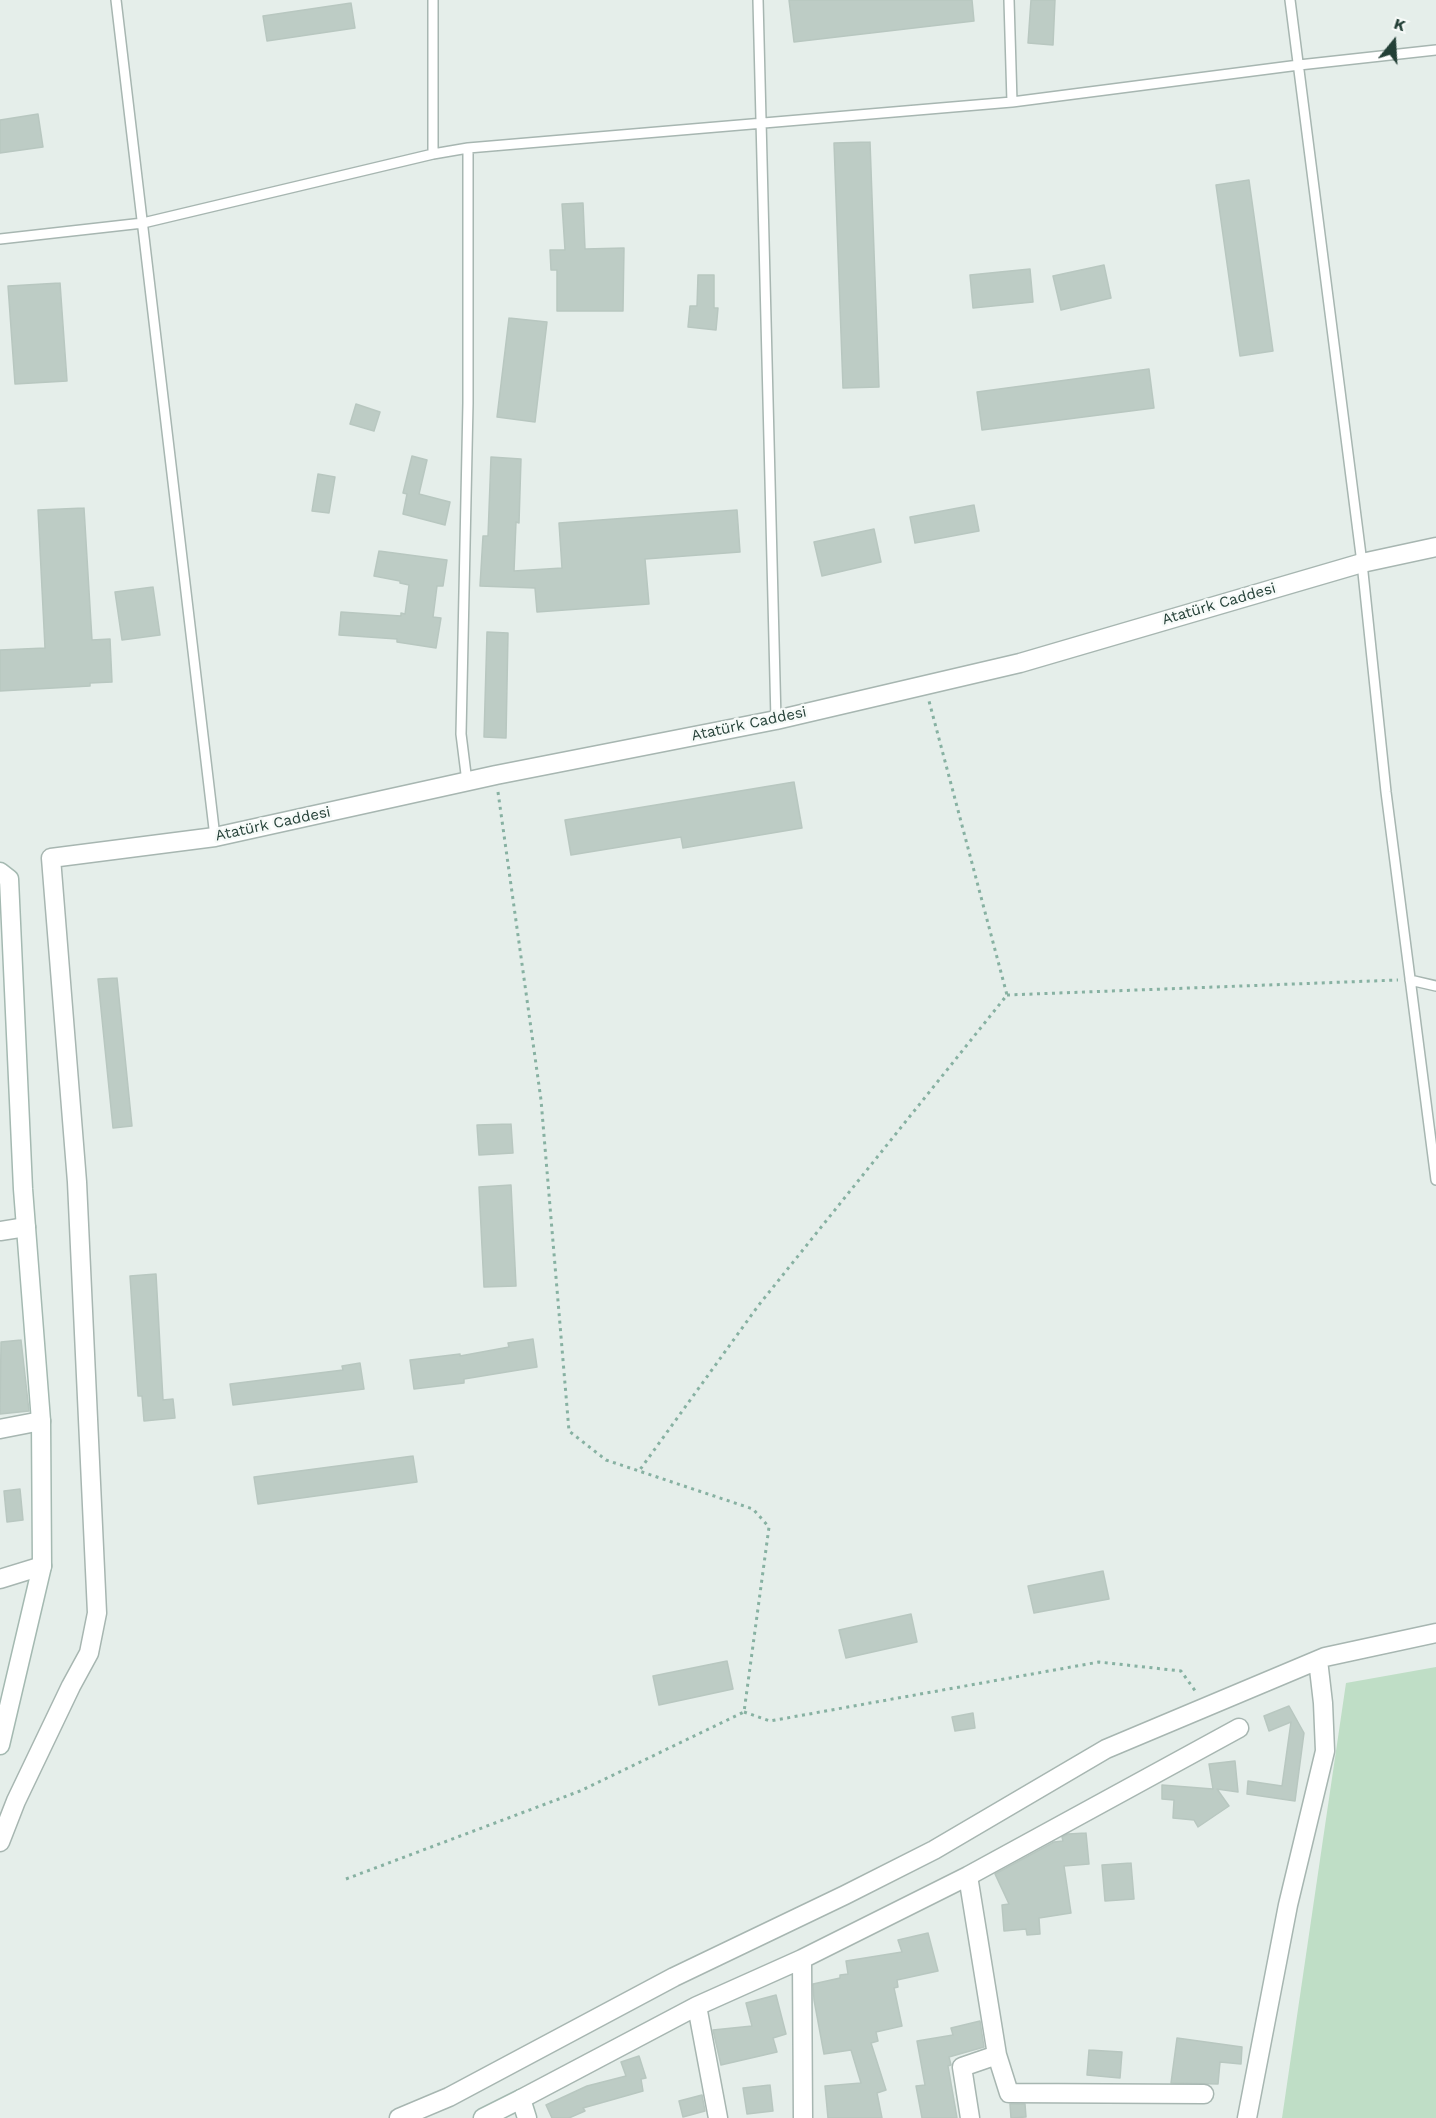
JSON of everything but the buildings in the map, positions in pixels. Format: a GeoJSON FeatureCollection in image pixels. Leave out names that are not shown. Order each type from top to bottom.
{"type":"FeatureCollection","features":[{"type":"Feature","properties":{"kind":"street","name":"Atatürk Caddesi"},"geometry":{"type":"LineString","coordinates":[[0,1842],[16,1801],[89,1653],[97,1613],[77,1182],[51,858],[215,837],[496,775],[776,720],[1020,663],[1362,563],[1436,547]]}},
{"type":"Feature","properties":{"kind":"street"},"geometry":{"type":"LineString","coordinates":[[0,1745],[42,1566],[41,1421],[26,1227],[5,875]]}},
{"type":"Feature","properties":{"kind":"street"},"geometry":{"type":"LineString","coordinates":[[0,1231],[26,1227]]}},
{"type":"Feature","properties":{"kind":"street"},"geometry":{"type":"LineString","coordinates":[[0,1429],[41,1421]]}},
{"type":"Feature","properties":{"kind":"street"},"geometry":{"type":"LineString","coordinates":[[0,1579],[42,1566]]}},
{"type":"Feature","properties":{"kind":"street"},"geometry":{"type":"LineString","coordinates":[[399,2118],[449,2097],[675,1977],[934,1850],[1106,1749],[1318,1660],[1436,1633]]}},
{"type":"Feature","properties":{"kind":"street"},"geometry":{"type":"LineString","coordinates":[[1247,2118],[1288,1905],[1324,1751],[1323,1703],[1318,1660]]}},
{"type":"Feature","properties":{"kind":"street"},"geometry":{"type":"LineString","coordinates":[[483,2118],[697,2006],[802,1959],[968,1876],[1239,1728]]}},
{"type":"Feature","properties":{"kind":"street"},"geometry":{"type":"LineString","coordinates":[[968,1876],[997,2055],[1009,2093],[1204,2094]]}},
{"type":"Feature","properties":{"kind":"street"},"geometry":{"type":"LineString","coordinates":[[802,1959],[803,2118]]}},
{"type":"Feature","properties":{"kind":"street"},"geometry":{"type":"LineString","coordinates":[[697,2006],[718,2118]]}},
{"type":"Feature","properties":{"kind":"street"},"geometry":{"type":"LineString","coordinates":[[970,2118],[962,2067],[997,2055]]}},
{"type":"Feature","properties":{"kind":"street"},"geometry":{"type":"LineString","coordinates":[[521,2099],[527,2118]]}},
{"type":"Feature","properties":{"kind":"lane"},"geometry":{"type":"LineString","coordinates":[[116,0],[215,837]]}},
{"type":"Feature","properties":{"kind":"lane"},"geometry":{"type":"LineString","coordinates":[[433,0],[433,154]]}},
{"type":"Feature","properties":{"kind":"lane"},"geometry":{"type":"LineString","coordinates":[[758,0],[759,123],[776,720]]}},
{"type":"Feature","properties":{"kind":"lane"},"geometry":{"type":"LineString","coordinates":[[1009,0],[1012,102]]}},
{"type":"Feature","properties":{"kind":"lane"},"geometry":{"type":"LineString","coordinates":[[1290,0],[1362,563],[1386,792],[1436,1180]]}},
{"type":"Feature","properties":{"kind":"lane"},"geometry":{"type":"LineString","coordinates":[[0,239],[143,223],[468,147],[1012,102],[1436,50]]}},
{"type":"Feature","properties":{"kind":"lane"},"geometry":{"type":"LineString","coordinates":[[467,782],[462,734],[468,403],[468,147]]}},
{"type":"Feature","properties":{"kind":"lane"},"geometry":{"type":"LineString","coordinates":[[1410,980],[1436,986]]}},
{"type":"Feature","properties":{"kind":"path"},"geometry":{"type":"LineString","coordinates":[[925,685],[1007,995]]}},
{"type":"Feature","properties":{"kind":"path"},"geometry":{"type":"LineString","coordinates":[[496,775],[541,1100],[569,1431],[606,1460],[753,1509],[769,1527],[744,1712]]}},
{"type":"Feature","properties":{"kind":"path"},"geometry":{"type":"LineString","coordinates":[[639,1471],[758,1306],[1007,995],[1410,980]]}},
{"type":"Feature","properties":{"kind":"path"},"geometry":{"type":"LineString","coordinates":[[346,1879],[580,1791],[744,1712],[770,1721],[1099,1662],[1181,1671],[1207,1706]]}},
{"type":"Feature","properties":{"kind":"green space"},"geometry":{"type":"Polygon","coordinates":[[[1436,1667],[1436,2118],[1282,2118],[1346,1683],[1436,1667]]]}}]}
